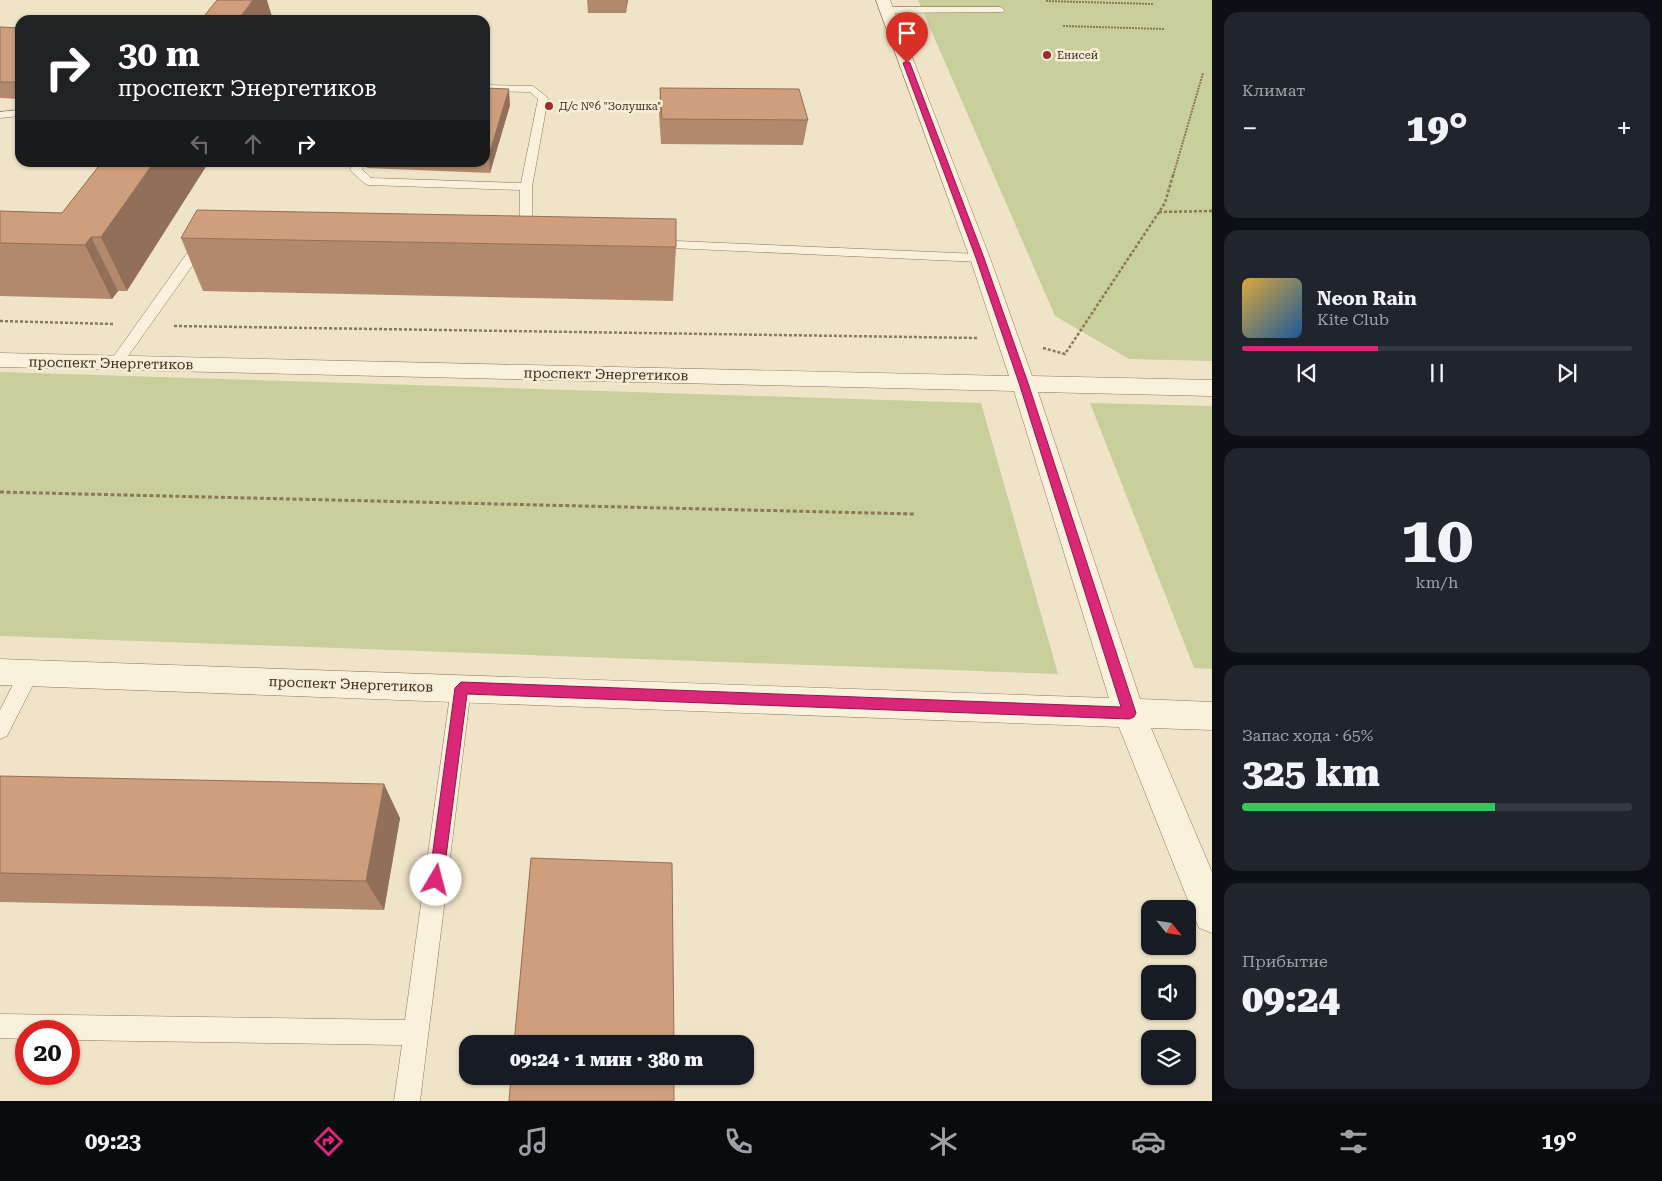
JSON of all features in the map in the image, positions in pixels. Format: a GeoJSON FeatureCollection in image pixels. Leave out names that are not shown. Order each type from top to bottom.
{"type":"FeatureCollection","features":[{"type":"Feature","properties":{"kind":"street"},"geometry":{"type":"LineString","coordinates":[[884,5],[980,258],[1023,383],[1129,713],[1212,915]]}},
{"type":"Feature","properties":{"kind":"street","name":"проспект Энергетиков"},"geometry":{"type":"LineString","coordinates":[[0,360],[1212,388]]}},
{"type":"Feature","properties":{"kind":"street","name":"проспект Энергетиков"},"geometry":{"type":"LineString","coordinates":[[15,673],[1212,716]]}},
{"type":"Feature","properties":{"kind":"lane"},"geometry":{"type":"LineString","coordinates":[[884,5],[1000,10]]}},
{"type":"Feature","properties":{"kind":"lane"},"geometry":{"type":"LineString","coordinates":[[490,88],[533,89],[543,98],[526,187],[526,239]]}},
{"type":"Feature","properties":{"kind":"lane"},"geometry":{"type":"LineString","coordinates":[[0,115],[15,114]]}},
{"type":"Feature","properties":{"kind":"lane"},"geometry":{"type":"LineString","coordinates":[[357,167],[356,170],[368,181],[526,187]]}},
{"type":"Feature","properties":{"kind":"lane"},"geometry":{"type":"LineString","coordinates":[[116,363],[195,252],[222,243]]}},
{"type":"Feature","properties":{"kind":"lane"},"geometry":{"type":"LineString","coordinates":[[644,244],[980,258]]}},
{"type":"Feature","properties":{"kind":"lane"},"geometry":{"type":"LineString","coordinates":[[0,730],[15,673]]}},
{"type":"Feature","properties":{"kind":"lane"},"geometry":{"type":"LineString","coordinates":[[407,1101],[461,688]]}},
{"type":"Feature","properties":{"kind":"lane"},"geometry":{"type":"LineString","coordinates":[[0,1026],[416,1033]]}},
{"type":"Feature","properties":{"kind":"path"},"geometry":{"type":"LineString","coordinates":[[1046,1],[1153,4]]}},
{"type":"Feature","properties":{"kind":"path"},"geometry":{"type":"LineString","coordinates":[[1063,26],[1164,29]]}},
{"type":"Feature","properties":{"kind":"path"},"geometry":{"type":"LineString","coordinates":[[0,322],[1008,339],[1065,354],[1165,203],[1202,73]]}},
{"type":"Feature","properties":{"kind":"path"},"geometry":{"type":"LineString","coordinates":[[1159,212],[1212,212]]}},
{"type":"Feature","properties":{"kind":"path"},"geometry":{"type":"LineString","coordinates":[[0,492],[914,514]]}},
{"type":"Feature","properties":{"kind":"green space"},"geometry":{"type":"Polygon","coordinates":[[[918,0],[1212,0],[1212,361],[1129,359],[1055,316],[918,0]]]}},
{"type":"Feature","properties":{"kind":"green space"},"geometry":{"type":"Polygon","coordinates":[[[0,372],[981,403],[1058,674],[0,636],[0,372]]]}},
{"type":"Feature","properties":{"kind":"green space"},"geometry":{"type":"Polygon","coordinates":[[[1090,403],[1212,406],[1212,669],[1194,668],[1090,403]]]}},
{"type":"Feature","properties":{"kind":"building"},"geometry":{"type":"Polygon","coordinates":[[[217,0],[253,0],[242,15],[205,15],[217,0]]]}},
{"type":"Feature","properties":{"kind":"building"},"geometry":{"type":"Polygon","coordinates":[[[0,27],[15,28],[15,82],[0,82],[0,27]]]}},
{"type":"Feature","properties":{"kind":"building"},"geometry":{"type":"Polygon","coordinates":[[[490,88],[509,89],[490,152],[490,88]]]}},
{"type":"Feature","properties":{"kind":"building"},"geometry":{"type":"Polygon","coordinates":[[[660,88],[799,89],[808,120],[662,119],[660,88]]]}},
{"type":"Feature","properties":{"kind":"building"},"geometry":{"type":"Polygon","coordinates":[[[98,167],[150,167],[101,237],[91,237],[85,245],[0,243],[0,211],[62,213],[98,167]]]}},
{"type":"Feature","properties":{"kind":"building"},"geometry":{"type":"Polygon","coordinates":[[[197,210],[676,219],[676,247],[181,238],[197,210]]]}},
{"type":"Feature","properties":{"kind":"building"},"geometry":{"type":"Polygon","coordinates":[[[0,776],[384,784],[366,881],[0,873],[0,776]]]}},
{"type":"Feature","properties":{"kind":"building"},"geometry":{"type":"Polygon","coordinates":[[[531,858],[672,863],[674,1035],[515,1035],[531,858]]]}},
{"type":"Feature","properties":{"kind":"building"},"geometry":{"type":"Polygon","coordinates":[[[510,1085],[674,1085],[674,1101],[509,1101],[510,1085]]]}},
{"type":"Feature","properties":{"kind":"place","name":"Енисей"},"geometry":{"type":"Point","coordinates":[1047,55]}},
{"type":"Feature","properties":{"kind":"place","name":"Д/с №6 \"Золушка\""},"geometry":{"type":"Point","coordinates":[549,106]}},
{"type":"Feature","properties":{"kind":"route"},"geometry":{"type":"LineString","coordinates":[[436,880],[461,688],[1129,713],[1023,383],[980,258],[907,63]]}}]}
